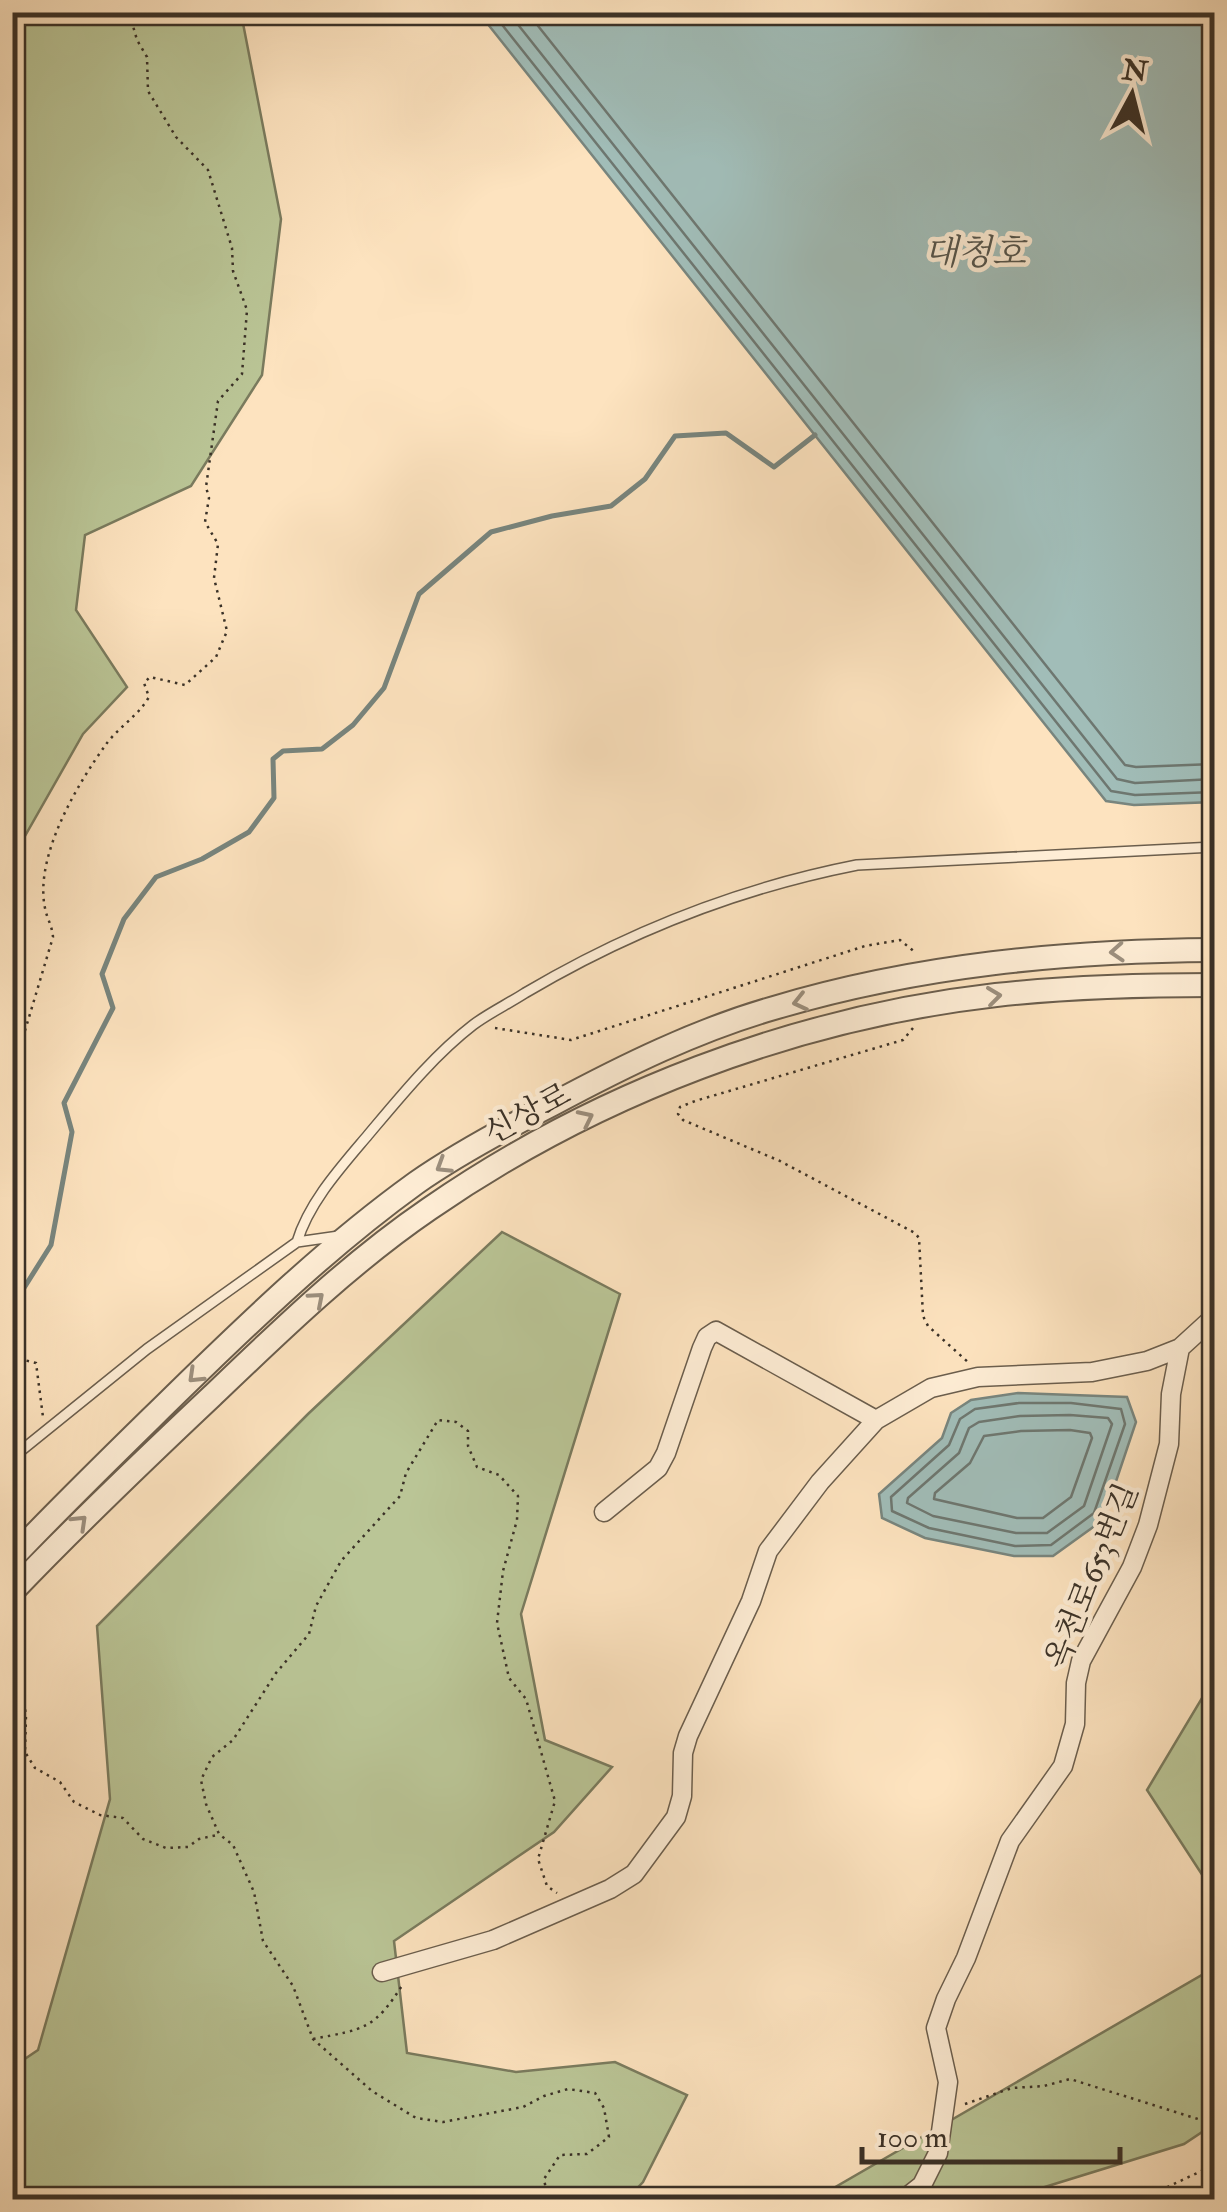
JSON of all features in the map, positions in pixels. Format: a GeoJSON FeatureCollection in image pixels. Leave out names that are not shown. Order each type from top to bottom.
{"type":"FeatureCollection","features":[{"type":"Feature","properties":{"kind":"street","name":"신상로"},"geometry":{"type":"LineString","coordinates":[[12,1558],[264,1308],[417,1182],[488,1138],[677,1043],[774,1008],[895,979],[994,961],[1130,950],[1214,950]]}},
{"type":"Feature","properties":{"kind":"street","name":"신상로"},"geometry":{"type":"LineString","coordinates":[[12,1592],[278,1333],[353,1267],[428,1209],[580,1120],[684,1072],[781,1040],[995,996],[1128,986],[1214,985]]}},
{"type":"Feature","properties":{"kind":"street"},"geometry":{"type":"LineString","coordinates":[[382,1972],[493,1940],[610,1889],[634,1874],[676,1816],[688,1736],[751,1601],[768,1551],[820,1482],[876,1420],[932,1388],[978,1377],[1092,1372],[1148,1361],[1180,1348],[1214,1318]]}},
{"type":"Feature","properties":{"kind":"street"},"geometry":{"type":"LineString","coordinates":[[604,1512],[658,1468],[702,1348],[707,1337],[716,1331],[876,1420]]}},
{"type":"Feature","properties":{"kind":"street","name":"옥천로653번길"},"geometry":{"type":"LineString","coordinates":[[903,2200],[922,2185],[938,2153],[948,2082],[936,2028],[1010,1841],[1062,1766],[1075,1724],[1081,1661],[1132,1567],[1148,1526],[1168,1444],[1171,1394],[1180,1348]]}},
{"type":"Feature","properties":{"kind":"lane"},"geometry":{"type":"LineString","coordinates":[[298,1242],[304,1219],[358,1148],[406,1090],[473,1025],[568,968],[688,912],[857,864],[1214,847]]}},
{"type":"Feature","properties":{"kind":"lane"},"geometry":{"type":"LineString","coordinates":[[12,1458],[146,1349],[298,1242],[352,1234]]}},
{"type":"Feature","properties":{"kind":"path"},"geometry":{"type":"LineString","coordinates":[[12,1074],[53,937],[45,898],[48,860],[56,830],[110,739],[142,710],[148,697],[144,683],[150,677],[179,686],[186,684],[216,657],[226,631],[214,578],[218,544],[205,522],[209,498],[206,488],[218,401],[242,374],[248,310],[233,271],[232,248],[208,170],[176,136],[148,91],[147,57],[129,12]]}},
{"type":"Feature","properties":{"kind":"path"},"geometry":{"type":"LineString","coordinates":[[494,1028],[571,1040],[865,946],[900,940],[918,955]]}},
{"type":"Feature","properties":{"kind":"path"},"geometry":{"type":"LineString","coordinates":[[908,1015],[903,1040],[695,1101],[680,1107],[678,1114],[683,1120],[780,1161],[915,1233],[919,1238],[923,1316],[928,1326],[968,1361]]}},
{"type":"Feature","properties":{"kind":"path"},"geometry":{"type":"LineString","coordinates":[[12,1357],[36,1364],[43,1418]]}},
{"type":"Feature","properties":{"kind":"path"},"geometry":{"type":"LineString","coordinates":[[548,2200],[544,2179],[560,2155],[587,2154],[608,2137],[604,2108],[595,2094],[568,2089],[523,2107],[467,2120],[416,2118],[372,2091],[313,2039],[293,1986],[263,1941],[254,1892],[233,1845],[218,1834],[201,1780],[212,1757],[233,1740],[276,1673],[308,1634],[316,1606],[341,1561],[400,1496],[406,1472],[438,1420],[456,1422],[468,1431],[468,1446],[477,1467],[499,1474],[518,1496],[497,1623],[509,1678],[526,1699],[555,1802],[538,1859],[548,1886],[576,1903]]}},
{"type":"Feature","properties":{"kind":"path"},"geometry":{"type":"LineString","coordinates":[[12,1628],[26,1714],[25,1752],[35,1768],[60,1782],[74,1802],[100,1815],[122,1818],[143,1840],[166,1848],[188,1848],[199,1839],[218,1834]]}},
{"type":"Feature","properties":{"kind":"path"},"geometry":{"type":"LineString","coordinates":[[313,2039],[366,2028],[386,2011],[409,1972],[433,1957]]}},
{"type":"Feature","properties":{"kind":"path"},"geometry":{"type":"LineString","coordinates":[[944,2111],[1012,2088],[1070,2079],[1214,2124]]}},
{"type":"Feature","properties":{"kind":"path"},"geometry":{"type":"LineString","coordinates":[[1140,2200],[1214,2165]]}},
{"type":"Feature","properties":{"kind":"green space"},"geometry":{"type":"Polygon","coordinates":[[[13,12],[241,13],[281,219],[262,375],[191,486],[85,535],[76,610],[127,687],[83,734],[13,857],[13,12]]]}},
{"type":"Feature","properties":{"kind":"green space"},"geometry":{"type":"Polygon","coordinates":[[[502,1232],[620,1294],[521,1614],[545,1740],[612,1767],[554,1832],[394,1941],[407,2053],[516,2072],[615,2062],[687,2095],[643,2182],[626,2200],[13,2200],[13,2067],[38,2050],[110,1799],[97,1626],[308,1414],[502,1232]]]}},
{"type":"Feature","properties":{"kind":"green space"},"geometry":{"type":"Polygon","coordinates":[[[1214,1678],[1214,1893],[1147,1790],[1214,1678]]]}},
{"type":"Feature","properties":{"kind":"green space"},"geometry":{"type":"Polygon","coordinates":[[[1214,1968],[1214,2124],[1184,2144],[1006,2199],[813,2200],[1214,1968]]]}},
{"type":"Feature","properties":{"kind":"water","name":"대청호"},"geometry":{"type":"Polygon","coordinates":[[[479,13],[1214,13],[1214,802],[1134,805],[1106,801],[479,13]]]}},
{"type":"Feature","properties":{"kind":"water"},"geometry":{"type":"Polygon","coordinates":[[[1018,1393],[1127,1397],[1136,1422],[1103,1520],[1053,1556],[1014,1556],[925,1538],[882,1518],[879,1494],[942,1438],[951,1413],[971,1400],[1018,1393]]]}},
{"type":"Feature","properties":{"kind":"waterway"},"geometry":{"type":"LineString","coordinates":[[12,1307],[51,1245],[72,1132],[64,1103],[113,1008],[102,974],[124,919],[156,877],[202,859],[249,832],[274,798],[273,759],[283,751],[322,749],[353,725],[384,688],[419,594],[491,532],[611,506],[645,479],[675,436],[726,433],[774,467],[815,435]]}}]}
